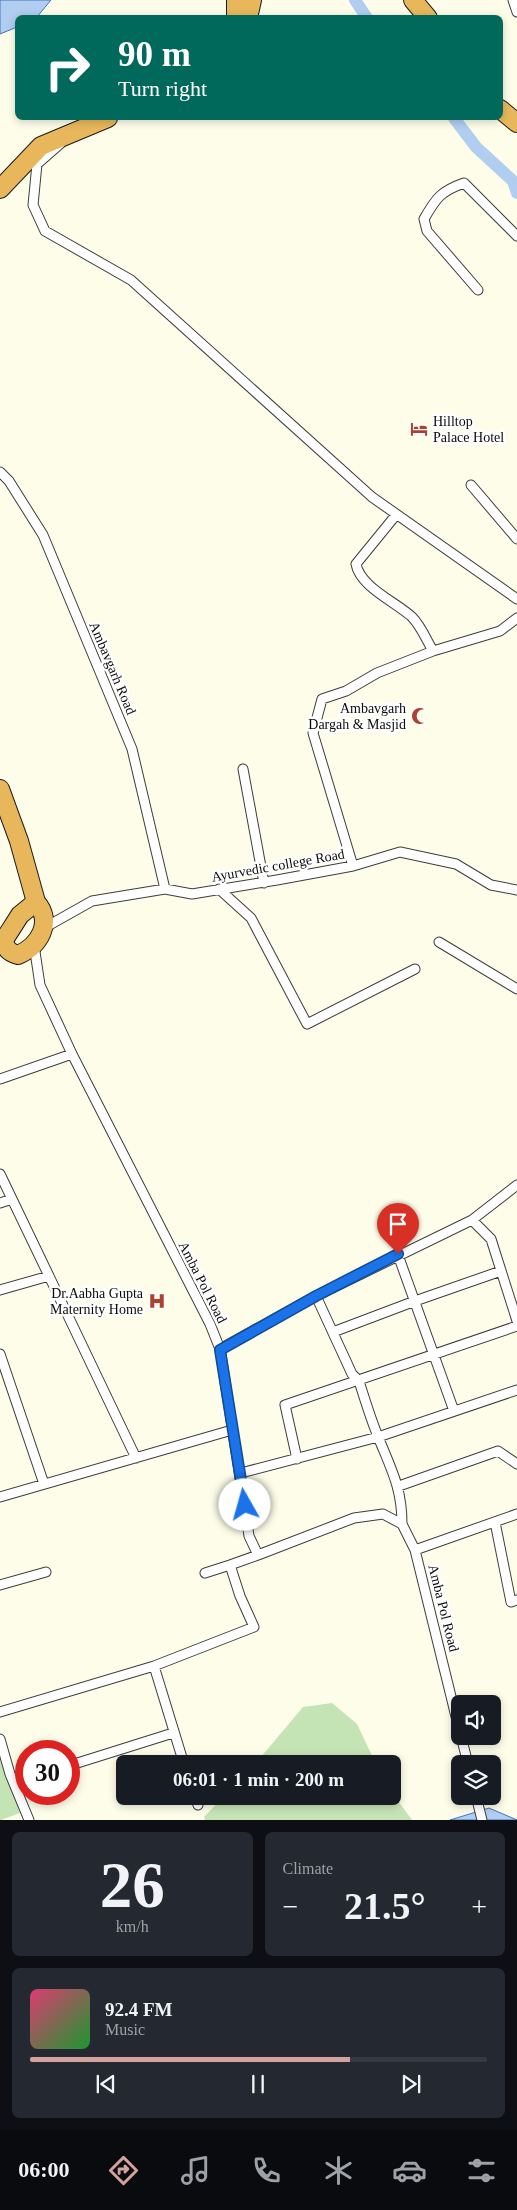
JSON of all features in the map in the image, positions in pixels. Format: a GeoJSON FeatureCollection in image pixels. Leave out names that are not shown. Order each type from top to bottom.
{"type":"FeatureCollection","features":[{"type":"Feature","properties":{"kind":"highway"},"geometry":{"type":"LineString","coordinates":[[412,0],[425,15]]}},
{"type":"Feature","properties":{"kind":"highway"},"geometry":{"type":"LineString","coordinates":[[239,15],[248,4]]}},
{"type":"Feature","properties":{"kind":"highway"},"geometry":{"type":"LineString","coordinates":[[503,111],[517,123]]}},
{"type":"Feature","properties":{"kind":"highway"},"geometry":{"type":"LineString","coordinates":[[0,189],[41,146],[103,120]]}},
{"type":"Feature","properties":{"kind":"highway"},"geometry":{"type":"LineString","coordinates":[[0,959],[18,955],[34,945],[43,928],[44,914],[36,902],[19,841],[1,796]]}},
{"type":"Feature","properties":{"kind":"highway"},"geometry":{"type":"LineString","coordinates":[[18,955],[8,950],[2,941],[20,914],[36,902]]}},
{"type":"Feature","properties":{"kind":"street"},"geometry":{"type":"LineString","coordinates":[[513,0],[517,12]]}},
{"type":"Feature","properties":{"kind":"street"},"geometry":{"type":"LineString","coordinates":[[72,132],[37,164],[33,205],[45,231],[130,280],[372,497],[517,598]]}},
{"type":"Feature","properties":{"kind":"street"},"geometry":{"type":"LineString","coordinates":[[478,290],[427,231],[424,219],[432,204],[446,189],[464,183],[517,236]]}},
{"type":"Feature","properties":{"kind":"street","name":"Ambavgarh Road"},"geometry":{"type":"LineString","coordinates":[[0,472],[9,481],[43,535],[132,749],[165,889]]}},
{"type":"Feature","properties":{"kind":"street"},"geometry":{"type":"LineString","coordinates":[[471,485],[517,539]]}},
{"type":"Feature","properties":{"kind":"street"},"geometry":{"type":"LineString","coordinates":[[396,515],[356,564],[357,572],[381,595],[413,618],[434,651]]}},
{"type":"Feature","properties":{"kind":"street"},"geometry":{"type":"LineString","coordinates":[[353,866],[313,733],[322,699],[346,690],[377,673],[434,651],[500,631],[517,618]]}},
{"type":"Feature","properties":{"kind":"street"},"geometry":{"type":"LineString","coordinates":[[243,769],[264,883]]}},
{"type":"Feature","properties":{"kind":"street","name":"Ayurvedic college Road"},"geometry":{"type":"LineString","coordinates":[[43,928],[92,901],[165,889],[192,894],[264,883],[353,866],[400,852],[456,864],[491,885],[517,890]]}},
{"type":"Feature","properties":{"kind":"street"},"geometry":{"type":"LineString","coordinates":[[219,889],[252,918],[307,1024],[415,969]]}},
{"type":"Feature","properties":{"kind":"street"},"geometry":{"type":"LineString","coordinates":[[439,942],[517,989]]}},
{"type":"Feature","properties":{"kind":"street","name":"Amba Pol Road"},"geometry":{"type":"LineString","coordinates":[[34,945],[40,985],[72,1054],[210,1324],[220,1350],[232,1430],[241,1473],[248,1536],[258,1555]]}},
{"type":"Feature","properties":{"kind":"street"},"geometry":{"type":"LineString","coordinates":[[0,1080],[72,1054]]}},
{"type":"Feature","properties":{"kind":"street"},"geometry":{"type":"LineString","coordinates":[[0,1174],[136,1458]]}},
{"type":"Feature","properties":{"kind":"street"},"geometry":{"type":"LineString","coordinates":[[220,1350],[316,1296],[398,1254],[472,1220],[517,1185]]}},
{"type":"Feature","properties":{"kind":"street"},"geometry":{"type":"LineString","coordinates":[[0,1202],[12,1199]]}},
{"type":"Feature","properties":{"kind":"street"},"geometry":{"type":"LineString","coordinates":[[472,1220],[491,1239],[517,1321]]}},
{"type":"Feature","properties":{"kind":"street"},"geometry":{"type":"LineString","coordinates":[[398,1254],[454,1411]]}},
{"type":"Feature","properties":{"kind":"street"},"geometry":{"type":"LineString","coordinates":[[332,1332],[501,1271]]}},
{"type":"Feature","properties":{"kind":"street"},"geometry":{"type":"LineString","coordinates":[[0,1290],[49,1276]]}},
{"type":"Feature","properties":{"kind":"street"},"geometry":{"type":"LineString","coordinates":[[206,1573],[354,1518],[383,1514],[402,1524],[402,1502],[399,1486],[378,1437],[358,1381],[352,1374],[316,1296]]}},
{"type":"Feature","properties":{"kind":"street"},"geometry":{"type":"LineString","coordinates":[[297,1459],[285,1405],[517,1326]]}},
{"type":"Feature","properties":{"kind":"street"},"geometry":{"type":"LineString","coordinates":[[0,1354],[44,1484]]}},
{"type":"Feature","properties":{"kind":"street"},"geometry":{"type":"LineString","coordinates":[[241,1473],[378,1437],[517,1390]]}},
{"type":"Feature","properties":{"kind":"street"},"geometry":{"type":"LineString","coordinates":[[0,1497],[232,1430]]}},
{"type":"Feature","properties":{"kind":"street"},"geometry":{"type":"LineString","coordinates":[[399,1486],[498,1451],[517,1464]]}},
{"type":"Feature","properties":{"kind":"street"},"geometry":{"type":"LineString","coordinates":[[415,1550],[517,1514]]}},
{"type":"Feature","properties":{"kind":"street"},"geometry":{"type":"LineString","coordinates":[[495,1522],[511,1602],[517,1600]]}},
{"type":"Feature","properties":{"kind":"street","name":"Amba Pol Road"},"geometry":{"type":"LineString","coordinates":[[402,1524],[415,1550],[451,1697]]}},
{"type":"Feature","properties":{"kind":"street"},"geometry":{"type":"LineString","coordinates":[[0,1712],[154,1666],[254,1627],[240,1596],[230,1565]]}},
{"type":"Feature","properties":{"kind":"street"},"geometry":{"type":"LineString","coordinates":[[0,1584],[46,1572]]}},
{"type":"Feature","properties":{"kind":"street"},"geometry":{"type":"LineString","coordinates":[[154,1666],[181,1755]]}},
{"type":"Feature","properties":{"kind":"street"},"geometry":{"type":"LineString","coordinates":[[80,1762],[173,1733]]}},
{"type":"Feature","properties":{"kind":"street"},"geometry":{"type":"LineString","coordinates":[[0,1739],[10,1774],[29,1820]]}},
{"type":"Feature","properties":{"kind":"street"},"geometry":{"type":"LineString","coordinates":[[478,1805],[482,1820]]}},
{"type":"Feature","properties":{"kind":"green space"},"geometry":{"type":"Polygon","coordinates":[[[332,1703],[357,1724],[372,1755],[263,1755],[303,1707],[332,1703]]]}},
{"type":"Feature","properties":{"kind":"green space"},"geometry":{"type":"Polygon","coordinates":[[[0,1750],[15,1797],[15,1805],[17,1805],[20,1813],[0,1820],[0,1750]]]}},
{"type":"Feature","properties":{"kind":"green space"},"geometry":{"type":"Polygon","coordinates":[[[215,1805],[401,1805],[412,1820],[205,1820],[204,1817],[215,1805]]]}},
{"type":"Feature","properties":{"kind":"water"},"geometry":{"type":"Polygon","coordinates":[[[0,0],[51,0],[39,15],[15,15],[15,28],[0,34],[0,0]]]}},
{"type":"Feature","properties":{"kind":"water"},"geometry":{"type":"Polygon","coordinates":[[[489,1808],[517,1820],[450,1820],[489,1808]]]}},
{"type":"Feature","properties":{"kind":"waterway"},"geometry":{"type":"LineString","coordinates":[[355,0],[365,15]]}},
{"type":"Feature","properties":{"kind":"waterway"},"geometry":{"type":"LineString","coordinates":[[456,120],[476,147],[513,181],[517,193]]}},
{"type":"Feature","properties":{"kind":"place","name":"Hilltop Palace Hotel"},"geometry":{"type":"Point","coordinates":[419,429]}},
{"type":"Feature","properties":{"kind":"place","name":"Ambavgarh Dargah & Masjid"},"geometry":{"type":"Point","coordinates":[420,716]}},
{"type":"Feature","properties":{"kind":"place","name":"Dr.Aabha Gupta Maternity Home"},"geometry":{"type":"Point","coordinates":[157,1301]}},
{"type":"Feature","properties":{"kind":"route"},"geometry":{"type":"LineString","coordinates":[[245,1505],[220,1350],[316,1296],[398,1254]]}}]}
